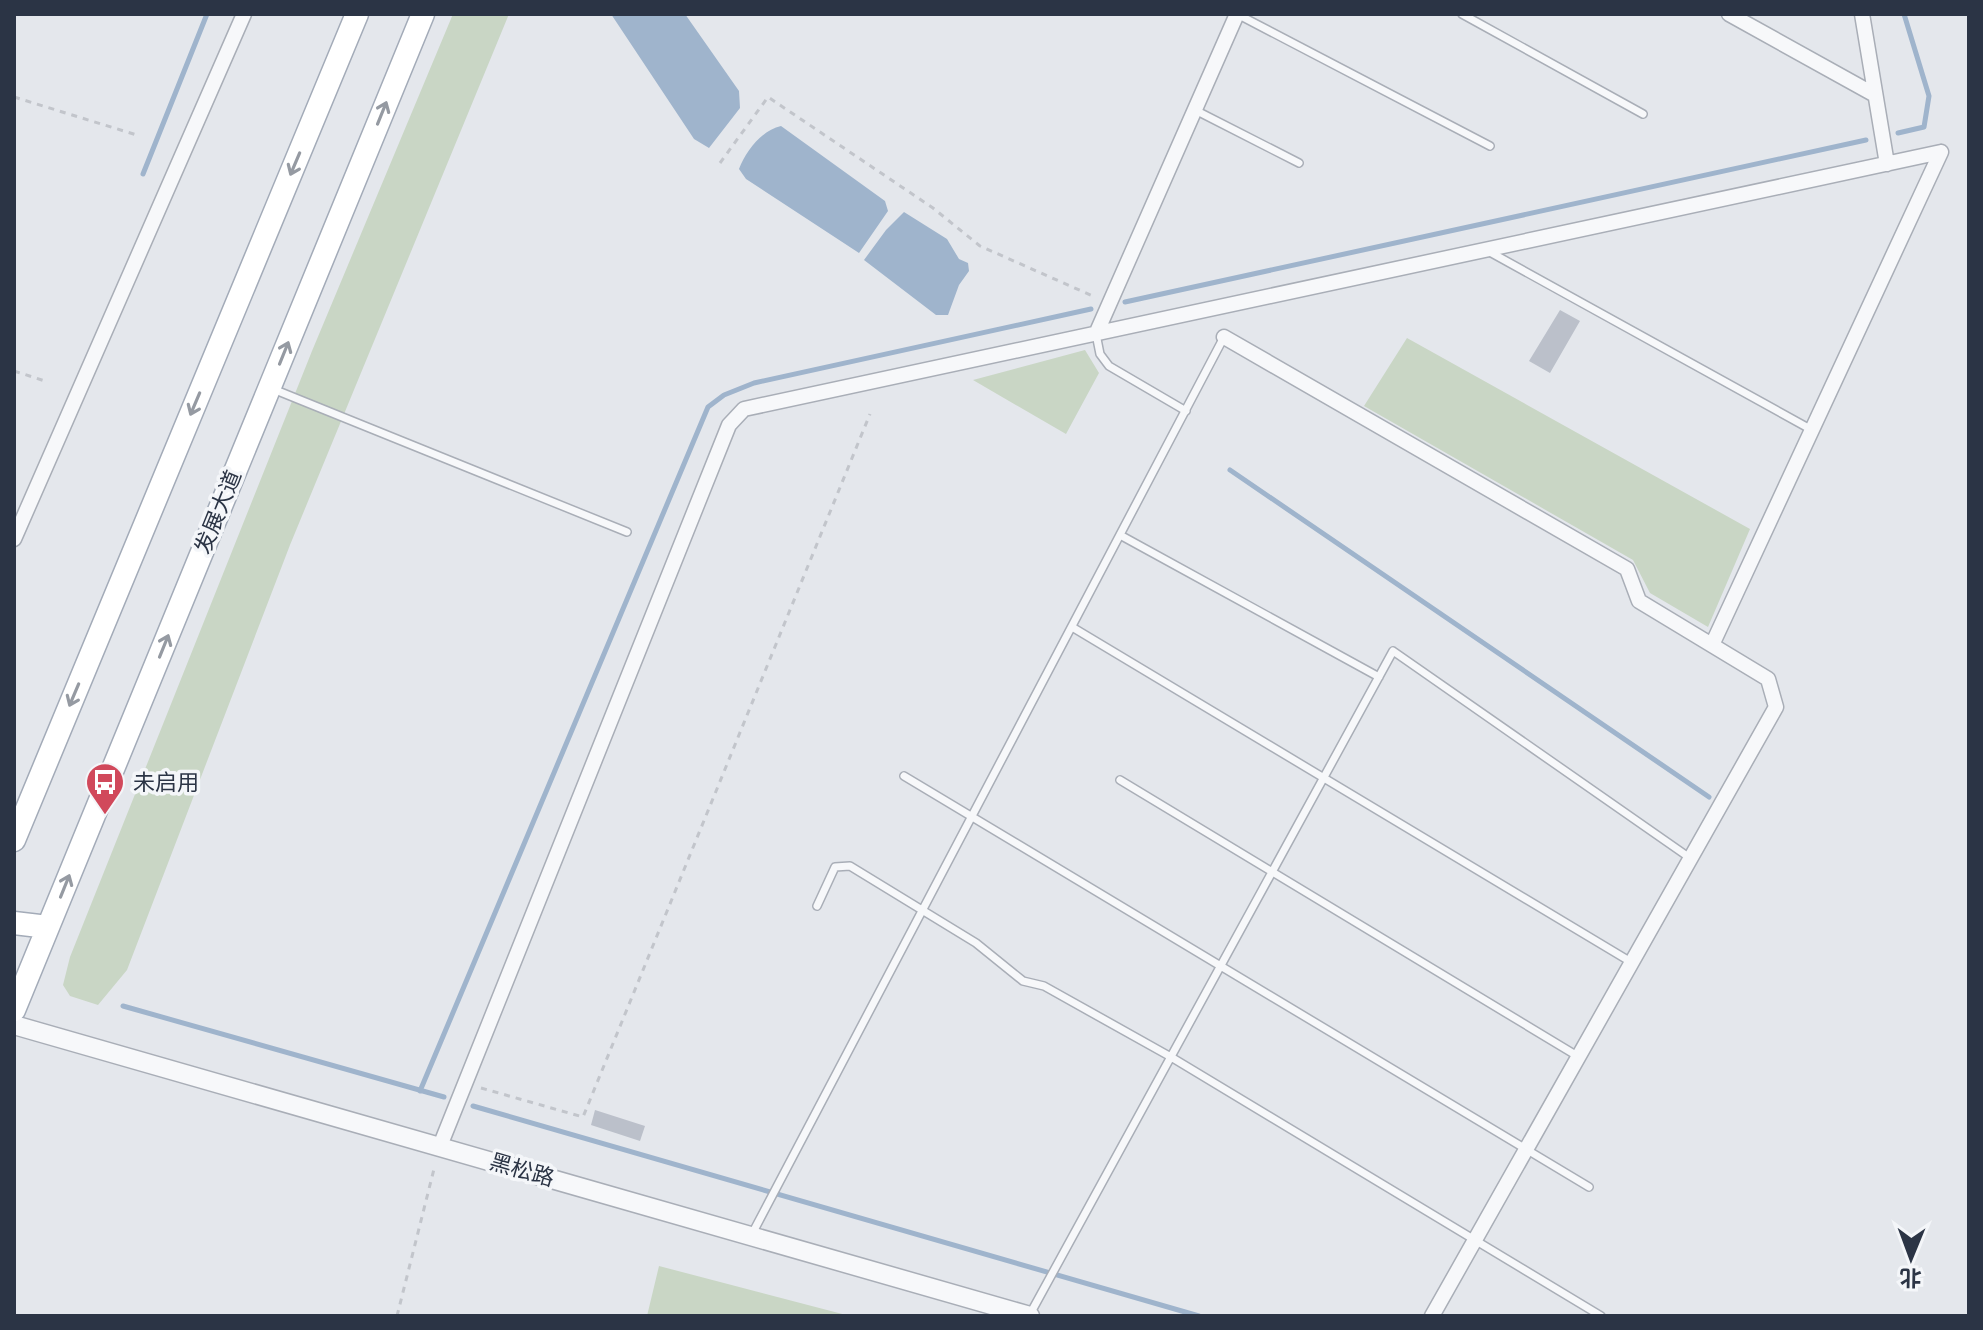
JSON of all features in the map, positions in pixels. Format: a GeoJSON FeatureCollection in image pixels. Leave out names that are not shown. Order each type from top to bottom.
{"type":"FeatureCollection","features":[{"type":"Feature","properties":{"kind":"main road"},"geometry":{"type":"LineString","coordinates":[[14,840],[357,14]]}},
{"type":"Feature","properties":{"kind":"main road","name":"发展大道"},"geometry":{"type":"LineString","coordinates":[[14,1010],[423,14]]}},
{"type":"Feature","properties":{"kind":"main road"},"geometry":{"type":"LineString","coordinates":[[14,923],[48,927]]}},
{"type":"Feature","properties":{"kind":"street"},"geometry":{"type":"LineString","coordinates":[[14,539],[244,14]]}},
{"type":"Feature","properties":{"kind":"street"},"geometry":{"type":"LineString","coordinates":[[1096,334],[1237,14]]}},
{"type":"Feature","properties":{"kind":"street"},"geometry":{"type":"LineString","coordinates":[[1729,14],[1875,95]]}},
{"type":"Feature","properties":{"kind":"street"},"geometry":{"type":"LineString","coordinates":[[1862,14],[1887,164]]}},
{"type":"Feature","properties":{"kind":"street"},"geometry":{"type":"LineString","coordinates":[[440,1146],[729,425],[744,409],[1941,152],[1712,645]]}},
{"type":"Feature","properties":{"kind":"street"},"geometry":{"type":"LineString","coordinates":[[1224,337],[1627,569],[1639,601],[1768,679],[1776,707],[1432,1316]]}},
{"type":"Feature","properties":{"kind":"street","name":"黑松路"},"geometry":{"type":"LineString","coordinates":[[14,1025],[1030,1316]]}},
{"type":"Feature","properties":{"kind":"lane"},"geometry":{"type":"LineString","coordinates":[[1237,14],[1490,146]]}},
{"type":"Feature","properties":{"kind":"lane"},"geometry":{"type":"LineString","coordinates":[[1462,14],[1643,114]]}},
{"type":"Feature","properties":{"kind":"lane"},"geometry":{"type":"LineString","coordinates":[[1195,110],[1299,163]]}},
{"type":"Feature","properties":{"kind":"lane"},"geometry":{"type":"LineString","coordinates":[[1486,250],[1812,430]]}},
{"type":"Feature","properties":{"kind":"lane"},"geometry":{"type":"LineString","coordinates":[[1096,334],[1100,354],[1109,366],[1186,411]]}},
{"type":"Feature","properties":{"kind":"lane"},"geometry":{"type":"LineString","coordinates":[[751,1236],[1224,337]]}},
{"type":"Feature","properties":{"kind":"lane"},"geometry":{"type":"LineString","coordinates":[[270,388],[627,532]]}},
{"type":"Feature","properties":{"kind":"lane"},"geometry":{"type":"LineString","coordinates":[[1120,535],[1379,677]]}},
{"type":"Feature","properties":{"kind":"lane"},"geometry":{"type":"LineString","coordinates":[[1072,627],[1632,963]]}},
{"type":"Feature","properties":{"kind":"lane"},"geometry":{"type":"LineString","coordinates":[[1030,1316],[1393,651],[1691,859]]}},
{"type":"Feature","properties":{"kind":"lane"},"geometry":{"type":"LineString","coordinates":[[904,776],[1589,1187]]}},
{"type":"Feature","properties":{"kind":"lane"},"geometry":{"type":"LineString","coordinates":[[1120,780],[1579,1057]]}},
{"type":"Feature","properties":{"kind":"lane"},"geometry":{"type":"LineString","coordinates":[[817,906],[835,867],[850,866],[976,943],[1023,981],[1044,986],[1171,1057],[1601,1316]]}},
{"type":"Feature","properties":{"kind":"path"},"geometry":{"type":"LineString","coordinates":[[14,97],[140,136]]}},
{"type":"Feature","properties":{"kind":"path"},"geometry":{"type":"LineString","coordinates":[[720,163],[768,97],[933,208],[980,246],[1109,303]]}},
{"type":"Feature","properties":{"kind":"path"},"geometry":{"type":"LineString","coordinates":[[14,371],[45,381]]}},
{"type":"Feature","properties":{"kind":"path"},"geometry":{"type":"LineString","coordinates":[[466,1083],[583,1117],[870,414]]}},
{"type":"Feature","properties":{"kind":"path"},"geometry":{"type":"LineString","coordinates":[[397,1316],[440,1146]]}},
{"type":"Feature","properties":{"kind":"green space"},"geometry":{"type":"Polygon","coordinates":[[[453,14],[509,14],[290,545],[127,970],[98,1005],[70,996],[63,985],[70,957],[312,351],[453,14]]]}},
{"type":"Feature","properties":{"kind":"green space"},"geometry":{"type":"Polygon","coordinates":[[[1407,338],[1750,529],[1708,627],[1650,593],[1633,560],[1364,406],[1407,338]]]}},
{"type":"Feature","properties":{"kind":"green space"},"geometry":{"type":"Polygon","coordinates":[[[1085,350],[1099,373],[1066,434],[973,380],[1085,350]]]}},
{"type":"Feature","properties":{"kind":"green space"},"geometry":{"type":"Polygon","coordinates":[[[659,1266],[850,1316],[647,1316],[659,1266]]]}},
{"type":"Feature","properties":{"kind":"water"},"geometry":{"type":"Polygon","coordinates":[[[611,14],[685,14],[739,91],[740,108],[709,148],[694,139],[611,14]]]}},
{"type":"Feature","properties":{"kind":"water"},"geometry":{"type":"Polygon","coordinates":[[[781,126],[885,201],[888,211],[859,253],[746,179],[739,169],[756,142],[767,132],[781,126]]]}},
{"type":"Feature","properties":{"kind":"water"},"geometry":{"type":"Polygon","coordinates":[[[904,212],[947,239],[959,259],[968,263],[969,271],[959,285],[948,315],[936,315],[864,260],[904,212]]]}},
{"type":"Feature","properties":{"kind":"building"},"geometry":{"type":"Polygon","coordinates":[[[1560,310],[1580,321],[1550,373],[1529,361],[1560,310]]]}},
{"type":"Feature","properties":{"kind":"building"},"geometry":{"type":"Polygon","coordinates":[[[595,1110],[645,1126],[640,1141],[591,1125],[595,1110]]]}},
{"type":"Feature","properties":{"kind":"waterway"},"geometry":{"type":"LineString","coordinates":[[143,174],[207,14]]}},
{"type":"Feature","properties":{"kind":"waterway"},"geometry":{"type":"LineString","coordinates":[[1898,133],[1924,127],[1929,96],[1904,14]]}},
{"type":"Feature","properties":{"kind":"waterway"},"geometry":{"type":"LineString","coordinates":[[1125,302],[1866,140]]}},
{"type":"Feature","properties":{"kind":"waterway"},"geometry":{"type":"LineString","coordinates":[[420,1091],[708,407],[724,395],[754,383],[1091,309]]}},
{"type":"Feature","properties":{"kind":"waterway"},"geometry":{"type":"LineString","coordinates":[[1230,470],[1709,797]]}},
{"type":"Feature","properties":{"kind":"waterway"},"geometry":{"type":"LineString","coordinates":[[123,1006],[444,1097]]}},
{"type":"Feature","properties":{"kind":"waterway"},"geometry":{"type":"LineString","coordinates":[[473,1106],[1199,1316]]}},
{"type":"Feature","properties":{"kind":"place","name":"未启用"},"geometry":{"type":"Point","coordinates":[105,816]}}]}
